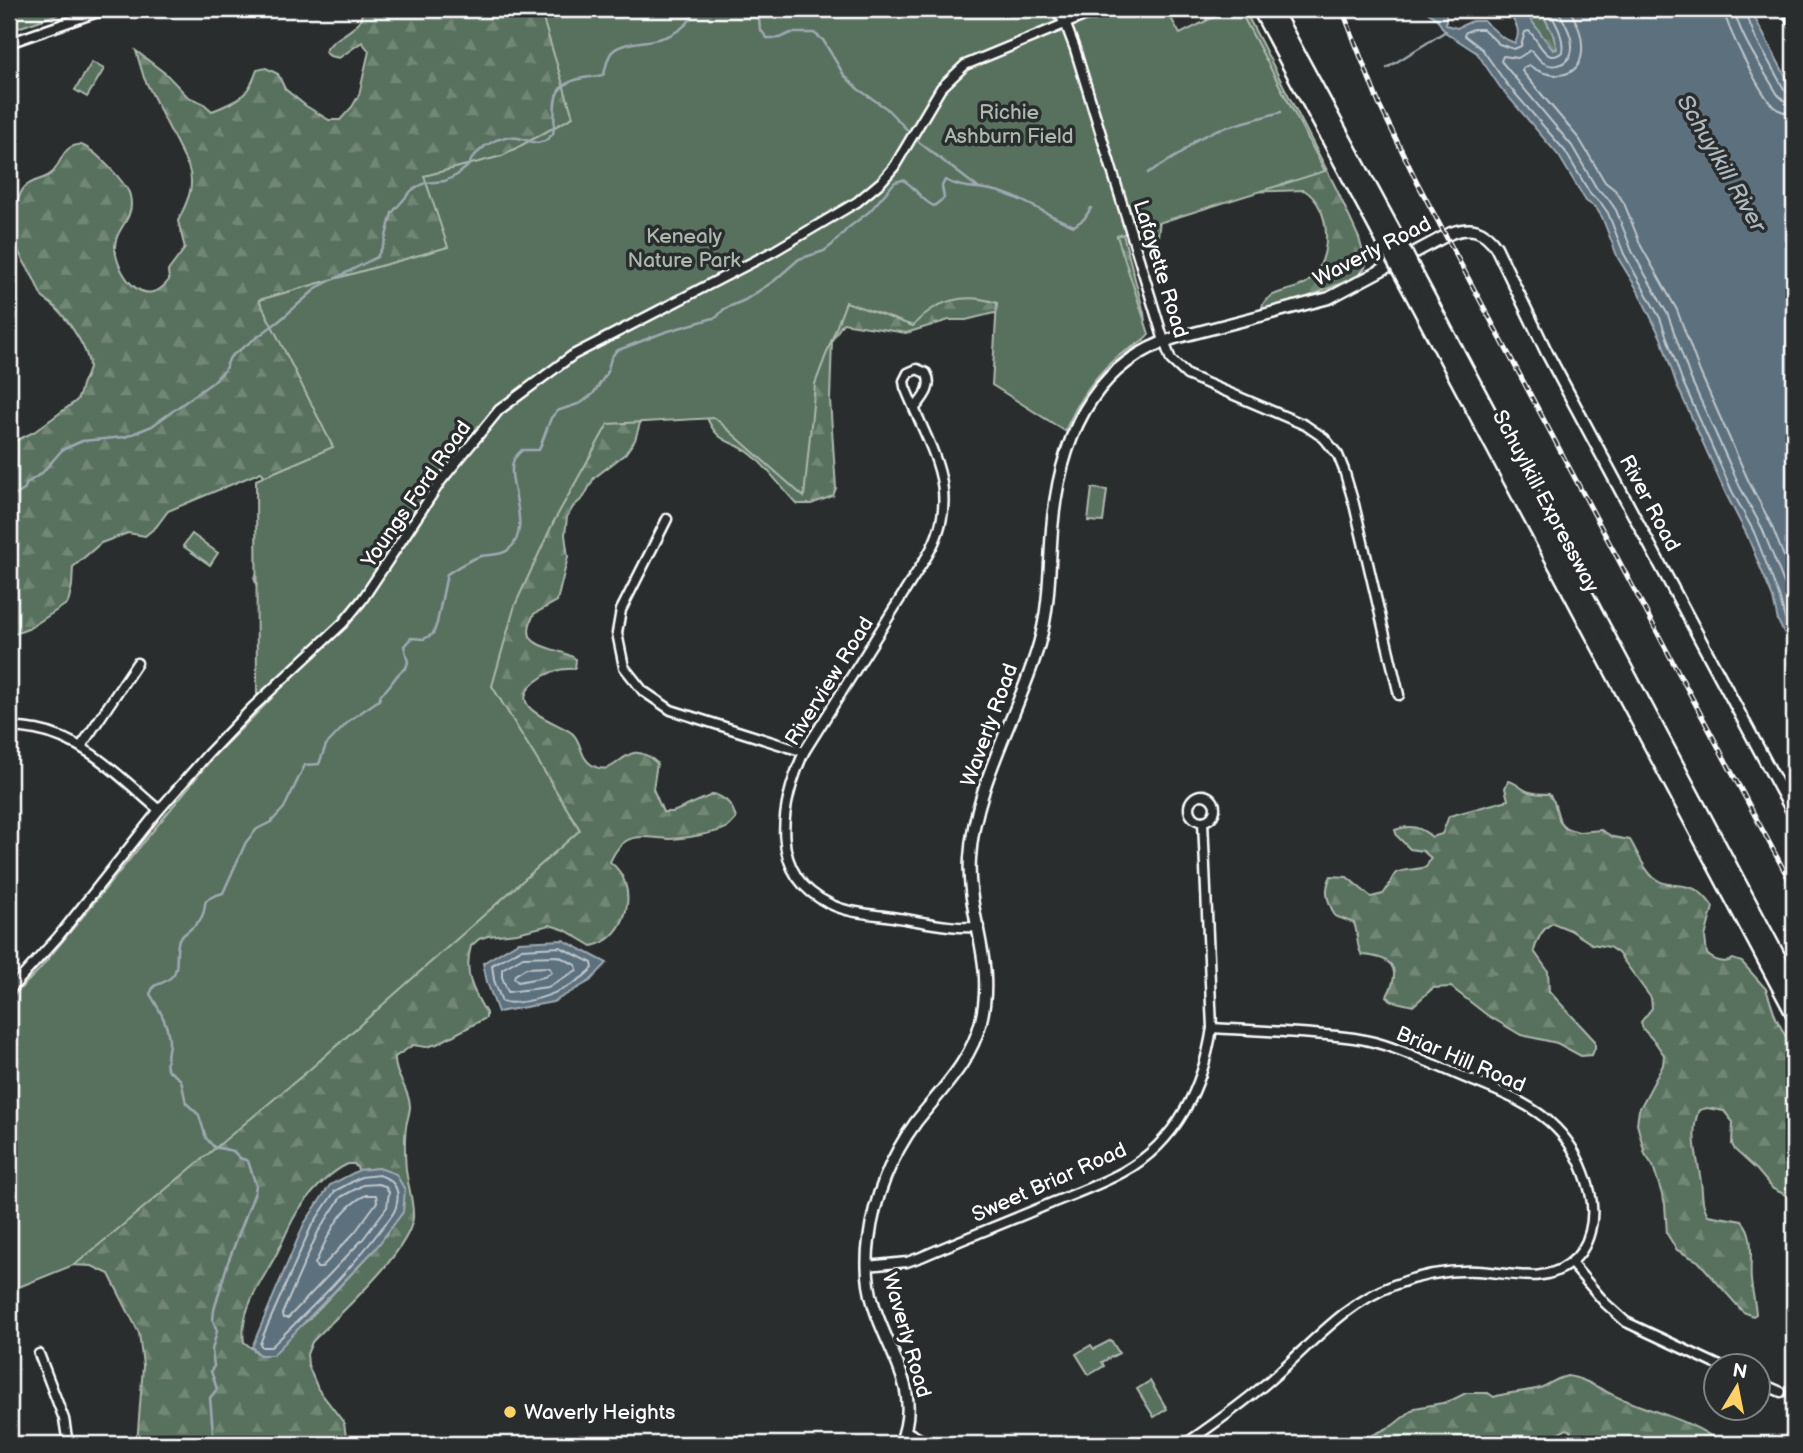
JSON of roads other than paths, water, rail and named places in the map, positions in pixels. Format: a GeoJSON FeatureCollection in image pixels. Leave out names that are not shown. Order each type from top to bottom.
{"type":"FeatureCollection","features":[{"type":"Feature","properties":{"kind":"highway","name":"Schuylkill Expressway"},"geometry":{"type":"LineString","coordinates":[[1260,9],[1289,52],[1328,123],[1794,988]]}},
{"type":"Feature","properties":{"kind":"highway","name":"Schuylkill Expressway"},"geometry":{"type":"LineString","coordinates":[[1273,9],[1289,52]]}},
{"type":"Feature","properties":{"kind":"highway","name":"Schuylkill Expressway"},"geometry":{"type":"LineString","coordinates":[[1412,280],[1794,1014]]}},
{"type":"Feature","properties":{"kind":"street"},"geometry":{"type":"LineString","coordinates":[[9,43],[106,9]]}},
{"type":"Feature","properties":{"kind":"street","name":"Lafayette Road"},"geometry":{"type":"LineString","coordinates":[[1056,9],[1066,25],[1171,360],[1187,375],[1305,425],[1324,438],[1338,455],[1354,504],[1399,695]]}},
{"type":"Feature","properties":{"kind":"street","name":"Youngs Ford Road"},"geometry":{"type":"LineString","coordinates":[[9,992],[58,937],[159,810],[252,708],[343,623],[362,600],[441,481],[499,410],[573,355],[774,251],[847,209],[889,173],[940,88],[958,70],[984,56],[1101,9]]}},
{"type":"Feature","properties":{"kind":"street","name":"River Road"},"geometry":{"type":"LineString","coordinates":[[1460,230],[1471,228],[1481,231],[1496,247],[1558,374],[1794,815]]}},
{"type":"Feature","properties":{"kind":"street","name":"Waverly Road"},"geometry":{"type":"LineString","coordinates":[[900,1444],[909,1415],[908,1396],[873,1302],[867,1266],[874,1211],[894,1159],[910,1131],[962,1064],[976,1038],[984,1009],[986,975],[970,871],[972,837],[992,770],[1039,643],[1048,600],[1055,504],[1068,448],[1078,420],[1106,380],[1130,359],[1164,341],[1329,299],[1425,246],[1460,230]]}},
{"type":"Feature","properties":{"kind":"street","name":"Riverview Road"},"geometry":{"type":"LineString","coordinates":[[915,408],[927,391],[930,381],[926,373],[917,369],[908,373],[904,381],[943,485],[945,506],[942,526],[927,556],[804,752],[789,795],[784,846],[794,871],[809,890],[831,905],[853,911],[960,927],[979,927]]}},
{"type":"Feature","properties":{"kind":"street"},"geometry":{"type":"LineString","coordinates":[[667,519],[621,610],[617,633],[624,667],[643,691],[671,710],[804,752]]}},
{"type":"Feature","properties":{"kind":"street"},"geometry":{"type":"LineString","coordinates":[[82,746],[137,663]]}},
{"type":"Feature","properties":{"kind":"street"},"geometry":{"type":"LineString","coordinates":[[9,729],[16,727],[52,733],[82,746],[159,810]]}},
{"type":"Feature","properties":{"kind":"street","name":"Sweet Briar Road"},"geometry":{"type":"LineString","coordinates":[[867,1266],[907,1262],[1103,1182],[1135,1165],[1163,1140],[1189,1105],[1202,1076],[1212,1028],[1203,821]]}},
{"type":"Feature","properties":{"kind":"street","name":"Briar Hill Road"},"geometry":{"type":"LineString","coordinates":[[1212,1028],[1343,1037],[1375,1042],[1484,1086],[1536,1112],[1554,1126],[1575,1154],[1583,1169],[1592,1201],[1590,1232],[1586,1244],[1571,1263]]}},
{"type":"Feature","properties":{"kind":"street"},"geometry":{"type":"LineString","coordinates":[[1185,1444],[1258,1390],[1344,1312],[1376,1293],[1413,1278],[1435,1274],[1478,1271],[1540,1277],[1571,1263],[1605,1303],[1626,1322],[1702,1358]]}},
{"type":"Feature","properties":{"kind":"street"},"geometry":{"type":"LineString","coordinates":[[39,1354],[64,1419],[68,1444]]}},
{"type":"Feature","properties":{"kind":"street"},"geometry":{"type":"LineString","coordinates":[[1772,1388],[1781,1392]]}},
{"type":"Feature","properties":{"kind":"street"},"geometry":{"type":"LineString","coordinates":[[906,1431],[929,1444]]}},
{"type":"Feature","properties":{"kind":"water","name":"Schuylkill River"},"geometry":{"type":"Polygon","coordinates":[[[1423,9],[1444,9],[1446,25],[1457,28],[1472,21],[1484,21],[1503,38],[1515,43],[1517,29],[1505,9],[1523,9],[1553,50],[1557,49],[1553,34],[1540,9],[1750,9],[1794,92],[1794,653],[1778,621],[1773,598],[1747,535],[1676,383],[1661,338],[1618,258],[1602,217],[1596,208],[1586,201],[1559,156],[1500,87],[1477,53],[1445,32],[1437,19],[1423,9]]]}},
{"type":"Feature","properties":{"kind":"water"},"geometry":{"type":"Polygon","coordinates":[[[563,940],[607,963],[590,981],[553,1002],[498,1012],[483,963],[518,942],[563,940]]]}},
{"type":"Feature","properties":{"kind":"water"},"geometry":{"type":"Polygon","coordinates":[[[379,1168],[396,1174],[405,1190],[403,1212],[375,1249],[273,1355],[260,1355],[252,1347],[304,1224],[330,1185],[359,1170],[379,1168]]]}},
{"type":"Feature","properties":{"kind":"waterway"},"geometry":{"type":"LineString","coordinates":[[9,497],[24,490],[27,483],[42,473],[62,450],[82,441],[125,437],[152,426],[213,382],[224,371],[230,357],[279,321],[318,287],[377,257],[384,244],[392,213],[412,190],[425,183],[445,181],[457,175],[485,146],[496,140],[506,137],[537,143],[545,141],[553,134],[556,98],[563,86],[586,77],[604,74],[611,53],[618,47],[676,32],[688,23],[697,9]]}},
{"type":"Feature","properties":{"kind":"waterway"},"geometry":{"type":"LineString","coordinates":[[758,9],[760,29],[767,38],[780,38],[791,33],[814,33],[823,40],[844,75],[858,89],[886,108],[920,143],[977,187]]}},
{"type":"Feature","properties":{"kind":"waterway"},"geometry":{"type":"LineString","coordinates":[[1387,68],[1446,31]]}},
{"type":"Feature","properties":{"kind":"waterway"},"geometry":{"type":"LineString","coordinates":[[1148,173],[1180,154],[1196,140],[1216,130],[1281,112]]}},
{"type":"Feature","properties":{"kind":"waterway"},"geometry":{"type":"LineString","coordinates":[[214,1444],[210,1398],[217,1389],[211,1371],[214,1366],[212,1350],[217,1331],[213,1320],[214,1310],[256,1185],[248,1161],[233,1151],[214,1147],[206,1138],[199,1115],[186,1103],[181,1080],[167,1069],[167,1028],[150,994],[154,986],[171,978],[175,973],[179,939],[200,920],[206,901],[223,893],[246,842],[257,829],[271,822],[284,808],[305,765],[319,764],[326,745],[350,720],[379,700],[381,694],[406,668],[408,662],[404,646],[411,638],[424,639],[433,634],[447,574],[476,558],[505,552],[516,541],[519,518],[512,468],[515,458],[522,450],[539,450],[551,418],[557,411],[581,403],[593,394],[607,373],[616,351],[665,332],[717,317],[724,309],[745,300],[774,281],[799,259],[824,251],[832,245],[870,211],[895,182],[903,180],[934,206],[944,198],[942,186],[945,180],[996,191],[1074,226],[1084,219],[1091,208]]}},
{"type":"Feature","properties":{"kind":"railway"},"geometry":{"type":"LineString","coordinates":[[1342,9],[1379,104],[1417,182],[1794,889]]}},
{"type":"Feature","properties":{"kind":"railway"},"geometry":{"type":"LineString","coordinates":[[1781,9],[1794,33]]}},
{"type":"Feature","properties":{"kind":"place","name":"Waverly Heights"},"geometry":{"type":"Point","coordinates":[510,1412]}},
{"type":"Feature","properties":{"kind":"park label","name":"Richie Ashburn Field"},"geometry":{"type":"Point","coordinates":[1009,124]}},
{"type":"Feature","properties":{"kind":"park label","name":"Kenealy Nature Park"},"geometry":{"type":"Point","coordinates":[684,248]}}]}
